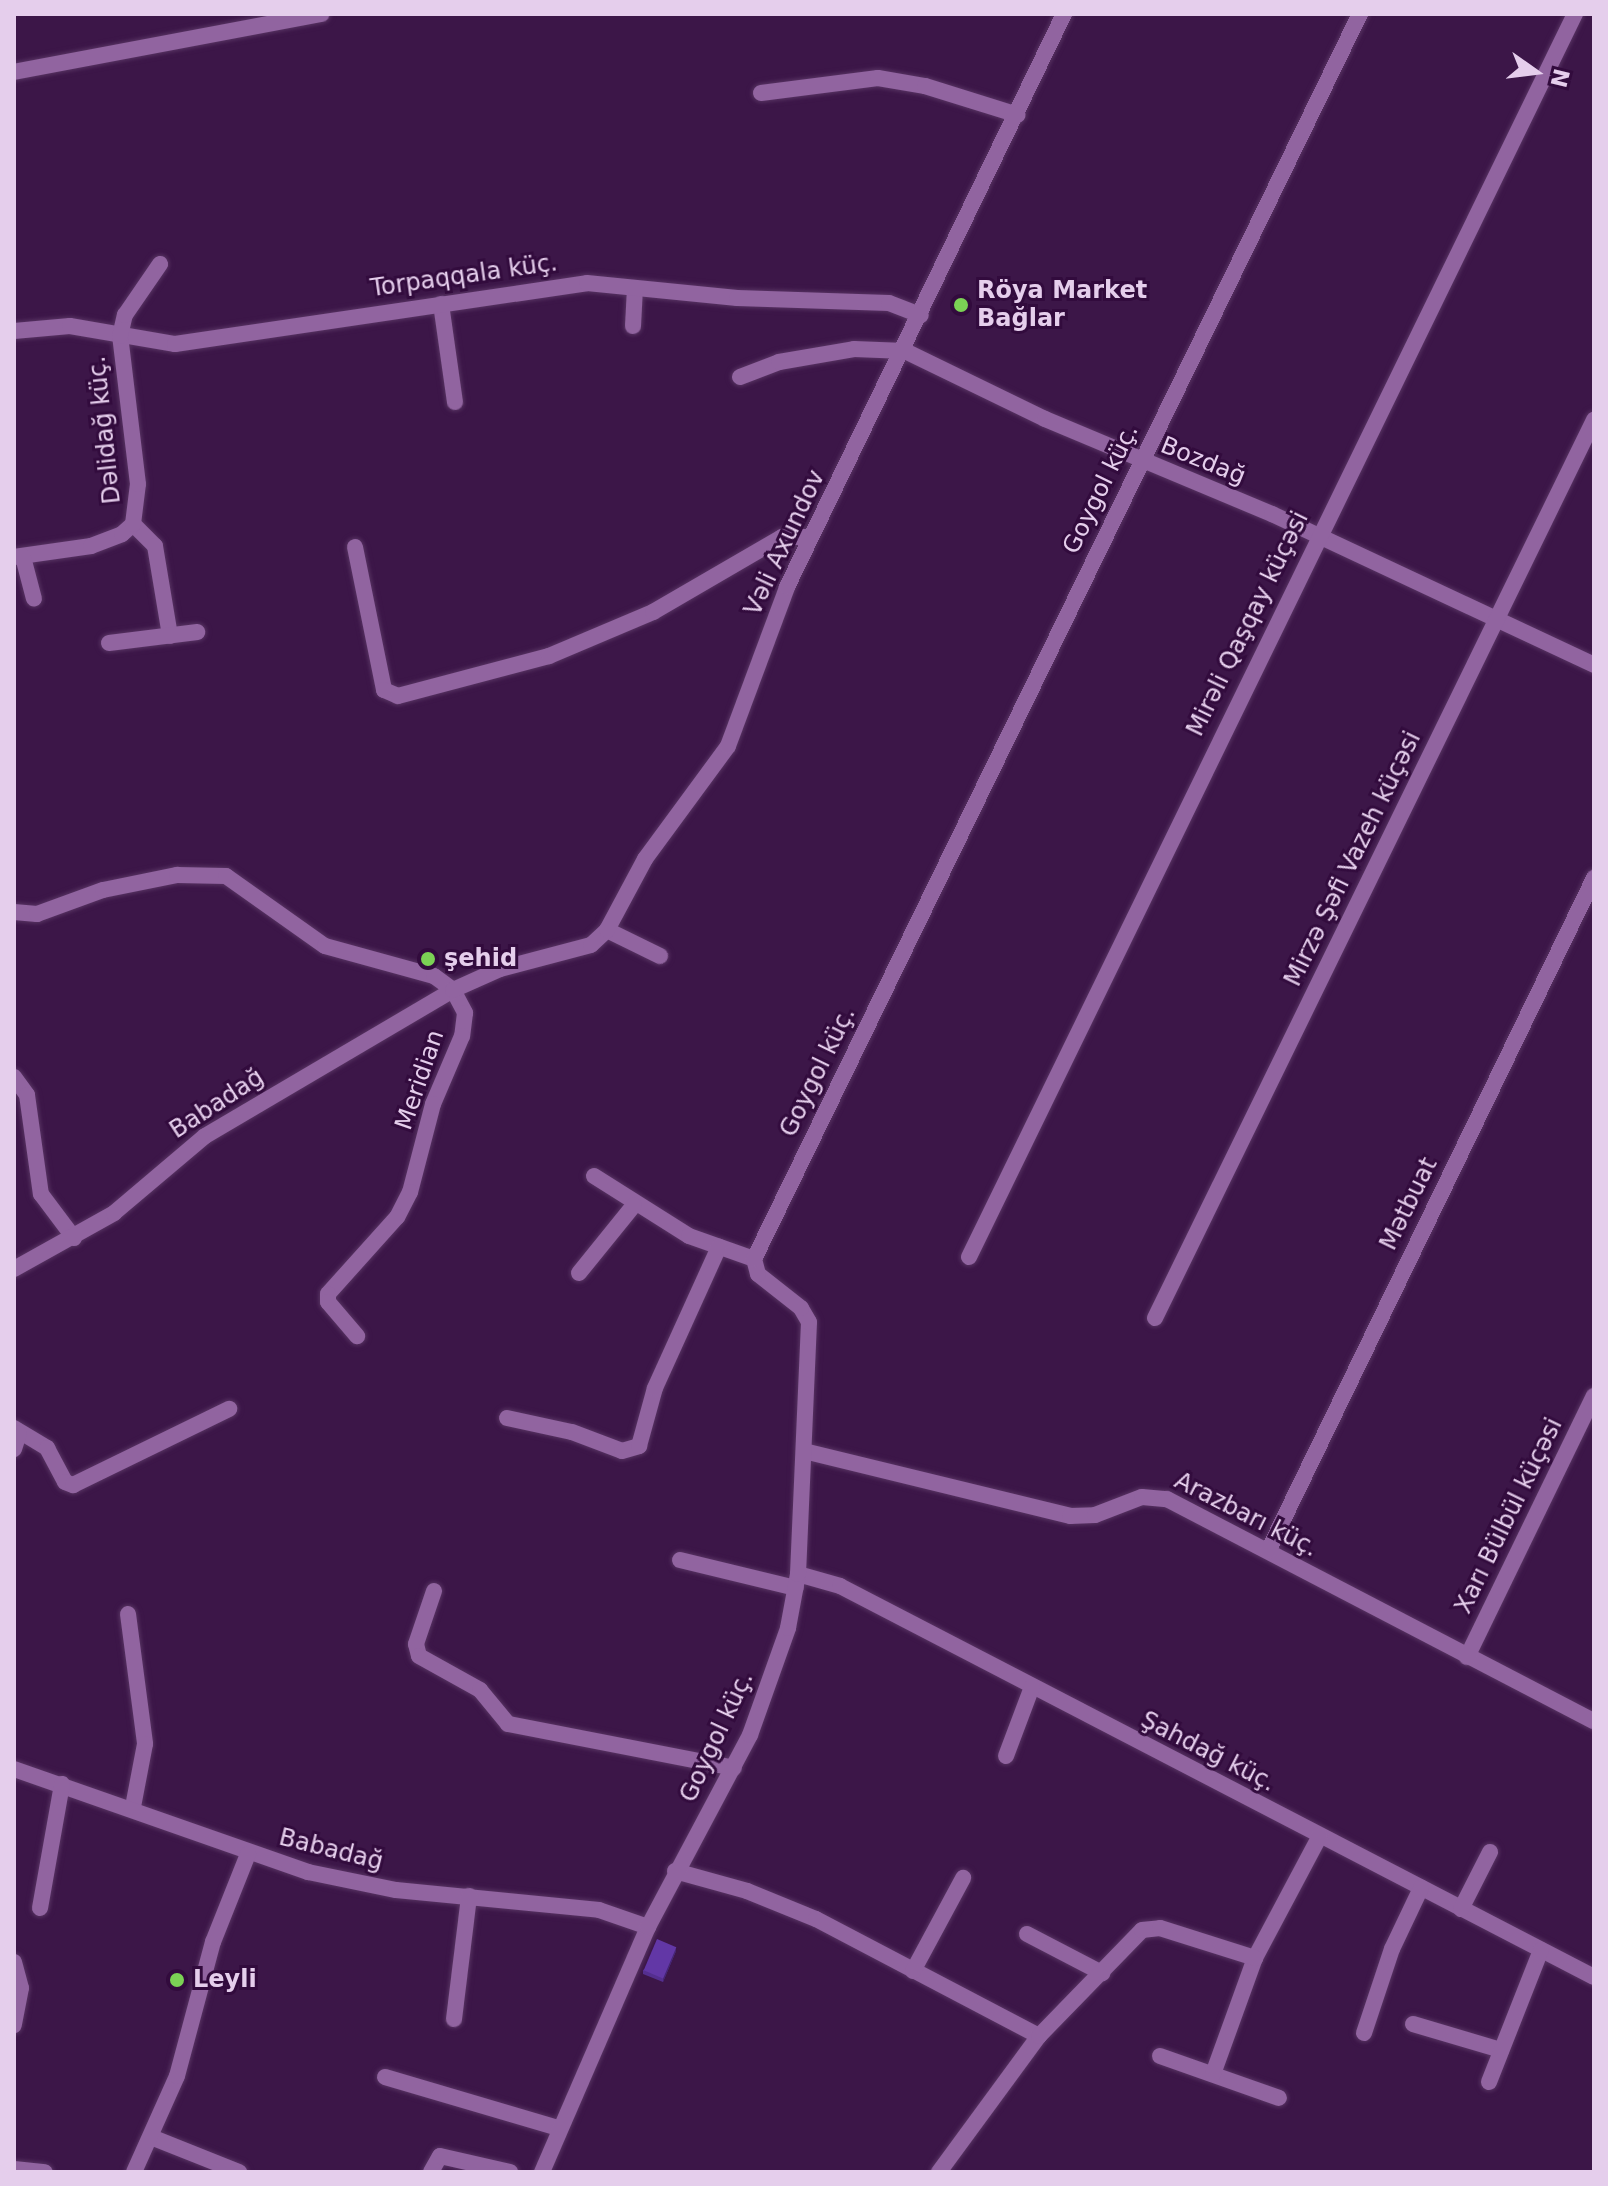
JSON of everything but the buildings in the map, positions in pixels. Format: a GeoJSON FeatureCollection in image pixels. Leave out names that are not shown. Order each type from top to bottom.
{"type":"FeatureCollection","features":[{"type":"Feature","properties":{"kind":"street"},"geometry":{"type":"LineString","coordinates":[[14,72],[322,14]]}},
{"type":"Feature","properties":{"kind":"street","name":"Vəli Axundov"},"geometry":{"type":"LineString","coordinates":[[607,930],[645,859],[728,746],[777,609],[810,537],[905,351],[1064,14]]}},
{"type":"Feature","properties":{"kind":"street","name":"Goygol küç."},"geometry":{"type":"LineString","coordinates":[[542,2172],[558,2128],[648,1927],[675,1871],[734,1768],[771,1684],[797,1581],[809,1322],[801,1308],[758,1274],[754,1259],[1360,14]]}},
{"type":"Feature","properties":{"kind":"street","name":"Mirəli Qaşqay küçəsi"},"geometry":{"type":"LineString","coordinates":[[969,1257],[1318,535],[1575,14]]}},
{"type":"Feature","properties":{"kind":"street"},"geometry":{"type":"LineString","coordinates":[[761,93],[832,80],[878,78],[925,86],[1018,115]]}},
{"type":"Feature","properties":{"kind":"street","name":"Dəlidağ küç."},"geometry":{"type":"LineString","coordinates":[[19,557],[91,546],[122,534],[133,524],[138,484],[120,336],[125,315],[160,264]]}},
{"type":"Feature","properties":{"kind":"street","name":"Torpaqqala küç."},"geometry":{"type":"LineString","coordinates":[[14,331],[70,326],[175,344],[587,283],[889,303],[921,315]]}},
{"type":"Feature","properties":{"kind":"street"},"geometry":{"type":"LineString","coordinates":[[633,326],[635,288]]}},
{"type":"Feature","properties":{"kind":"street"},"geometry":{"type":"LineString","coordinates":[[441,304],[455,402]]}},
{"type":"Feature","properties":{"kind":"street","name":"Bozdağ"},"geometry":{"type":"LineString","coordinates":[[740,377],[779,362],[854,349],[905,351],[1141,462],[1318,535],[1594,665]]}},
{"type":"Feature","properties":{"kind":"street","name":"Mirzə Şəfi Vazeh küçəsi"},"geometry":{"type":"LineString","coordinates":[[1155,1318],[1594,420]]}},
{"type":"Feature","properties":{"kind":"street"},"geometry":{"type":"LineString","coordinates":[[133,524],[155,546],[170,636]]}},
{"type":"Feature","properties":{"kind":"street"},"geometry":{"type":"LineString","coordinates":[[355,547],[384,690],[398,696],[549,656],[653,612],[782,537],[810,537]]}},
{"type":"Feature","properties":{"kind":"street"},"geometry":{"type":"LineString","coordinates":[[19,557],[34,599]]}},
{"type":"Feature","properties":{"kind":"street"},"geometry":{"type":"LineString","coordinates":[[109,643],[197,632]]}},
{"type":"Feature","properties":{"kind":"street"},"geometry":{"type":"LineString","coordinates":[[14,912],[37,914],[103,890],[177,875],[226,876],[325,946],[434,976],[453,990],[500,969],[591,945],[607,930],[660,956]]}},
{"type":"Feature","properties":{"kind":"street","name":"Mətbuat"},"geometry":{"type":"LineString","coordinates":[[1268,1551],[1594,878]]}},
{"type":"Feature","properties":{"kind":"street","name":"Babadağ"},"geometry":{"type":"LineString","coordinates":[[14,1269],[114,1213],[205,1136],[453,990]]}},
{"type":"Feature","properties":{"kind":"street","name":"Meridian"},"geometry":{"type":"LineString","coordinates":[[357,1336],[328,1302],[328,1294],[397,1217],[410,1192],[433,1104],[464,1027],[465,1013],[453,990]]}},
{"type":"Feature","properties":{"kind":"street"},"geometry":{"type":"LineString","coordinates":[[14,1077],[27,1095],[41,1194],[74,1238]]}},
{"type":"Feature","properties":{"kind":"street"},"geometry":{"type":"LineString","coordinates":[[594,1176],[634,1205],[719,1247],[754,1259]]}},
{"type":"Feature","properties":{"kind":"street"},"geometry":{"type":"LineString","coordinates":[[579,1273],[634,1205]]}},
{"type":"Feature","properties":{"kind":"street"},"geometry":{"type":"LineString","coordinates":[[507,1418],[572,1432],[622,1451],[639,1446],[655,1388],[719,1247]]}},
{"type":"Feature","properties":{"kind":"street","name":"Xarı Bülbül küçəsi"},"geometry":{"type":"LineString","coordinates":[[1467,1657],[1594,1396]]}},
{"type":"Feature","properties":{"kind":"street"},"geometry":{"type":"LineString","coordinates":[[16,1437],[47,1448],[61,1477],[73,1485],[229,1409]]}},
{"type":"Feature","properties":{"kind":"street","name":"Arazbarı küç."},"geometry":{"type":"LineString","coordinates":[[804,1451],[1070,1516],[1095,1515],[1156,1496],[1594,1721]]}},
{"type":"Feature","properties":{"kind":"street","name":"Şahdağ küç."},"geometry":{"type":"LineString","coordinates":[[680,1560],[840,1586],[1594,1977]]}},
{"type":"Feature","properties":{"kind":"street"},"geometry":{"type":"LineString","coordinates":[[434,1591],[416,1644],[419,1656],[480,1690],[508,1724],[734,1768]]}},
{"type":"Feature","properties":{"kind":"street"},"geometry":{"type":"LineString","coordinates":[[128,1614],[145,1744],[133,1807]]}},
{"type":"Feature","properties":{"kind":"street"},"geometry":{"type":"LineString","coordinates":[[1006,1756],[1032,1687]]}},
{"type":"Feature","properties":{"kind":"street","name":"Babadağ"},"geometry":{"type":"LineString","coordinates":[[14,1769],[133,1807],[248,1854],[357,1884],[599,1910],[648,1927]]}},
{"type":"Feature","properties":{"kind":"street"},"geometry":{"type":"LineString","coordinates":[[40,1908],[62,1784]]}},
{"type":"Feature","properties":{"kind":"street"},"geometry":{"type":"LineString","coordinates":[[1213,2074],[1255,1958],[1320,1836]]}},
{"type":"Feature","properties":{"kind":"street"},"geometry":{"type":"LineString","coordinates":[[1461,1909],[1490,1852]]}},
{"type":"Feature","properties":{"kind":"street"},"geometry":{"type":"LineString","coordinates":[[134,2172],[177,2076],[213,1942],[248,1854]]}},
{"type":"Feature","properties":{"kind":"street"},"geometry":{"type":"LineString","coordinates":[[675,1871],[783,1904],[1039,2036]]}},
{"type":"Feature","properties":{"kind":"street"},"geometry":{"type":"LineString","coordinates":[[913,1971],[963,1878]]}},
{"type":"Feature","properties":{"kind":"street"},"geometry":{"type":"LineString","coordinates":[[1364,2033],[1392,1949],[1421,1888]]}},
{"type":"Feature","properties":{"kind":"street"},"geometry":{"type":"LineString","coordinates":[[454,2019],[469,1896]]}},
{"type":"Feature","properties":{"kind":"street"},"geometry":{"type":"LineString","coordinates":[[939,2172],[1039,2036],[1142,1930],[1151,1927],[1255,1958]]}},
{"type":"Feature","properties":{"kind":"street"},"geometry":{"type":"LineString","coordinates":[[1027,1934],[1102,1973]]}},
{"type":"Feature","properties":{"kind":"street"},"geometry":{"type":"LineString","coordinates":[[1489,2082],[1541,1950]]}},
{"type":"Feature","properties":{"kind":"street"},"geometry":{"type":"LineString","coordinates":[[14,1962],[21,1988],[14,2025]]}},
{"type":"Feature","properties":{"kind":"street"},"geometry":{"type":"LineString","coordinates":[[1413,2024],[1501,2050]]}},
{"type":"Feature","properties":{"kind":"street"},"geometry":{"type":"LineString","coordinates":[[1160,2056],[1279,2098]]}},
{"type":"Feature","properties":{"kind":"street"},"geometry":{"type":"LineString","coordinates":[[385,2077],[558,2128]]}},
{"type":"Feature","properties":{"kind":"street"},"geometry":{"type":"LineString","coordinates":[[151,2137],[239,2172]]}},
{"type":"Feature","properties":{"kind":"street"},"geometry":{"type":"LineString","coordinates":[[431,2172],[440,2156],[510,2172]]}},
{"type":"Feature","properties":{"kind":"street"},"geometry":{"type":"LineString","coordinates":[[14,2169],[45,2172]]}},
{"type":"Feature","properties":{"kind":"place","name":"Röya Market Bağlar"},"geometry":{"type":"Point","coordinates":[961,305]}},
{"type":"Feature","properties":{"kind":"place","name":"şehid"},"geometry":{"type":"Point","coordinates":[428,959]}},
{"type":"Feature","properties":{"kind":"place","name":"Leyli"},"geometry":{"type":"Point","coordinates":[177,1980]}}]}
